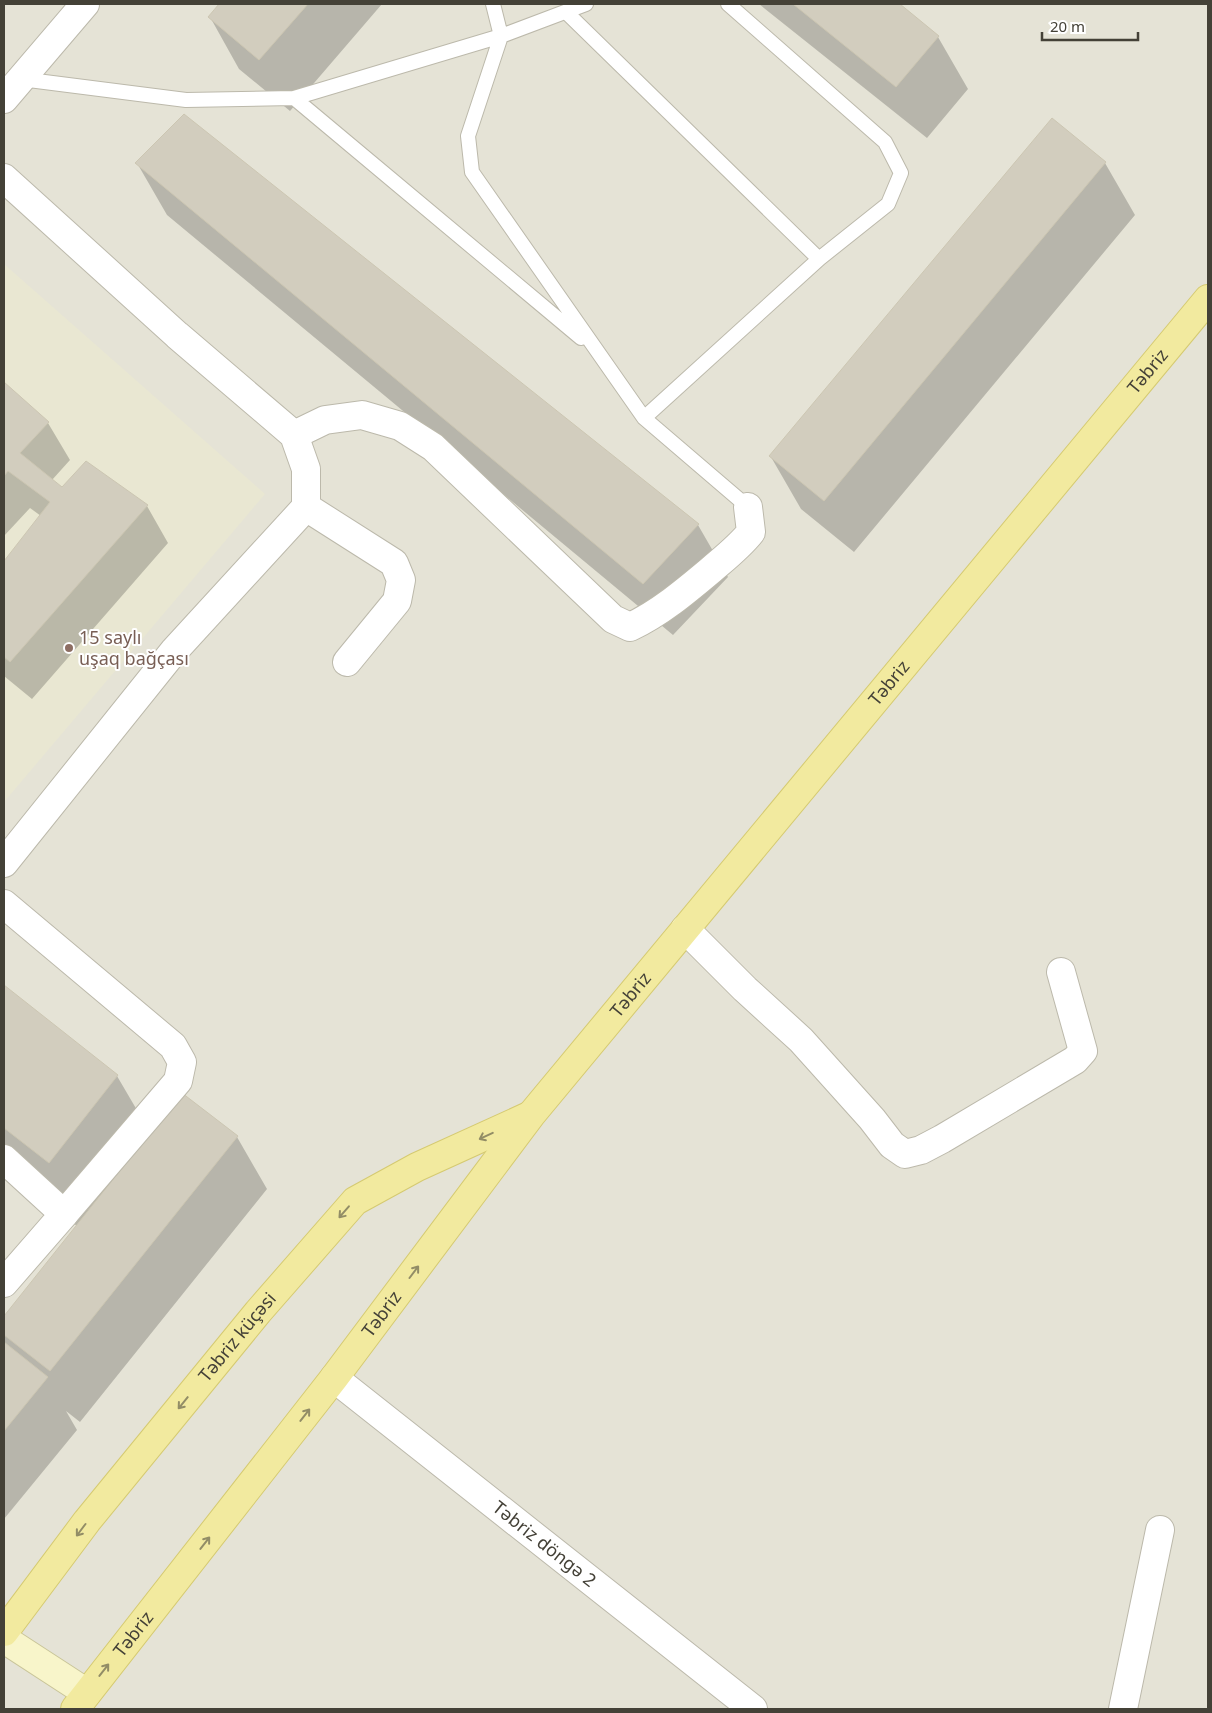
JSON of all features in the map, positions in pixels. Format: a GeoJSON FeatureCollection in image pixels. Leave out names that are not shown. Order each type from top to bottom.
{"type":"FeatureCollection","features":[{"type":"Feature","properties":{"kind":"main road","name":"Təbriz"},"geometry":{"type":"LineString","coordinates":[[81,1701],[334,1378],[531,1116],[1208,299]]}},
{"type":"Feature","properties":{"kind":"main road","name":"Təbriz küçəsi"},"geometry":{"type":"LineString","coordinates":[[4,1632],[111,1491],[258,1312],[355,1201],[417,1167],[531,1116]]}},
{"type":"Feature","properties":{"kind":"main road"},"geometry":{"type":"LineString","coordinates":[[4,1638],[81,1701]]}},
{"type":"Feature","properties":{"kind":"street"},"geometry":{"type":"LineString","coordinates":[[4,99],[13,71],[85,4]]}},
{"type":"Feature","properties":{"kind":"street"},"geometry":{"type":"LineString","coordinates":[[4,178],[177,335],[294,435],[306,469],[306,507],[174,651],[4,863]]}},
{"type":"Feature","properties":{"kind":"street"},"geometry":{"type":"LineString","coordinates":[[294,435],[324,420],[362,415],[400,426],[433,447],[613,619],[630,627],[648,619],[694,584],[743,542],[751,532],[748,507]]}},
{"type":"Feature","properties":{"kind":"street"},"geometry":{"type":"LineString","coordinates":[[306,507],[394,563],[401,580],[397,601],[348,662]]}},
{"type":"Feature","properties":{"kind":"street"},"geometry":{"type":"LineString","coordinates":[[4,904],[173,1046],[182,1062],[178,1081],[4,1283]]}},
{"type":"Feature","properties":{"kind":"street"},"geometry":{"type":"LineString","coordinates":[[685,929],[744,988],[801,1040],[872,1119],[892,1145],[905,1154],[921,1150],[942,1139],[1079,1056],[1083,1051],[1061,972]]}},
{"type":"Feature","properties":{"kind":"street"},"geometry":{"type":"LineString","coordinates":[[4,1159],[64,1214]]}},
{"type":"Feature","properties":{"kind":"street","name":"Təbriz döngə 2"},"geometry":{"type":"LineString","coordinates":[[334,1378],[753,1709]]}},
{"type":"Feature","properties":{"kind":"street"},"geometry":{"type":"LineString","coordinates":[[1123,1709],[1160,1530]]}},
{"type":"Feature","properties":{"kind":"lane"},"geometry":{"type":"LineString","coordinates":[[493,4],[501,36],[468,136],[472,172],[644,418],[748,507]]}},
{"type":"Feature","properties":{"kind":"lane"},"geometry":{"type":"LineString","coordinates":[[13,71],[186,100],[294,98],[501,36],[586,4]]}},
{"type":"Feature","properties":{"kind":"lane"},"geometry":{"type":"LineString","coordinates":[[644,418],[819,260],[888,204],[901,173],[885,142],[728,4]]}},
{"type":"Feature","properties":{"kind":"lane"},"geometry":{"type":"LineString","coordinates":[[566,12],[819,260]]}},
{"type":"Feature","properties":{"kind":"lane"},"geometry":{"type":"LineString","coordinates":[[294,98],[595,349]]}},
{"type":"Feature","properties":{"kind":"shaded area"},"geometry":{"type":"Polygon","coordinates":[[[4,4],[1208,4],[1208,1709],[4,1709],[4,4]]]}},
{"type":"Feature","properties":{"kind":"shaded area","name":"15 saylı uşaq bağçası"},"geometry":{"type":"Polygon","coordinates":[[[4,264],[265,494],[4,802],[4,264]]]}},
{"type":"Feature","properties":{"kind":"building"},"geometry":{"type":"Polygon","coordinates":[[[219,4],[308,4],[259,60],[208,17],[219,4]]]}},
{"type":"Feature","properties":{"kind":"building"},"geometry":{"type":"Polygon","coordinates":[[[793,4],[900,4],[939,36],[896,87],[793,4]]]}},
{"type":"Feature","properties":{"kind":"building"},"geometry":{"type":"Polygon","coordinates":[[[184,114],[699,524],[643,584],[135,163],[184,114]]]}},
{"type":"Feature","properties":{"kind":"building"},"geometry":{"type":"Polygon","coordinates":[[[1052,118],[1106,162],[824,501],[769,456],[1052,118]]]}},
{"type":"Feature","properties":{"kind":"building"},"geometry":{"type":"Polygon","coordinates":[[[4,382],[49,422],[20,453],[62,487],[86,461],[148,505],[10,662],[4,657],[4,561],[50,502],[8,471],[4,476],[4,382]]]}},
{"type":"Feature","properties":{"kind":"building"},"geometry":{"type":"Polygon","coordinates":[[[4,985],[118,1075],[49,1163],[4,1128],[4,985]]]}},
{"type":"Feature","properties":{"kind":"building"},"geometry":{"type":"Polygon","coordinates":[[[182,1093],[238,1136],[50,1371],[4,1335],[4,1316],[182,1093]]]}},
{"type":"Feature","properties":{"kind":"building"},"geometry":{"type":"Polygon","coordinates":[[[4,1342],[48,1377],[4,1431],[4,1342]]]}},
{"type":"Feature","properties":{"kind":"place","name":"15 saylı uşaq bağçası"},"geometry":{"type":"Point","coordinates":[69,648]}}]}
